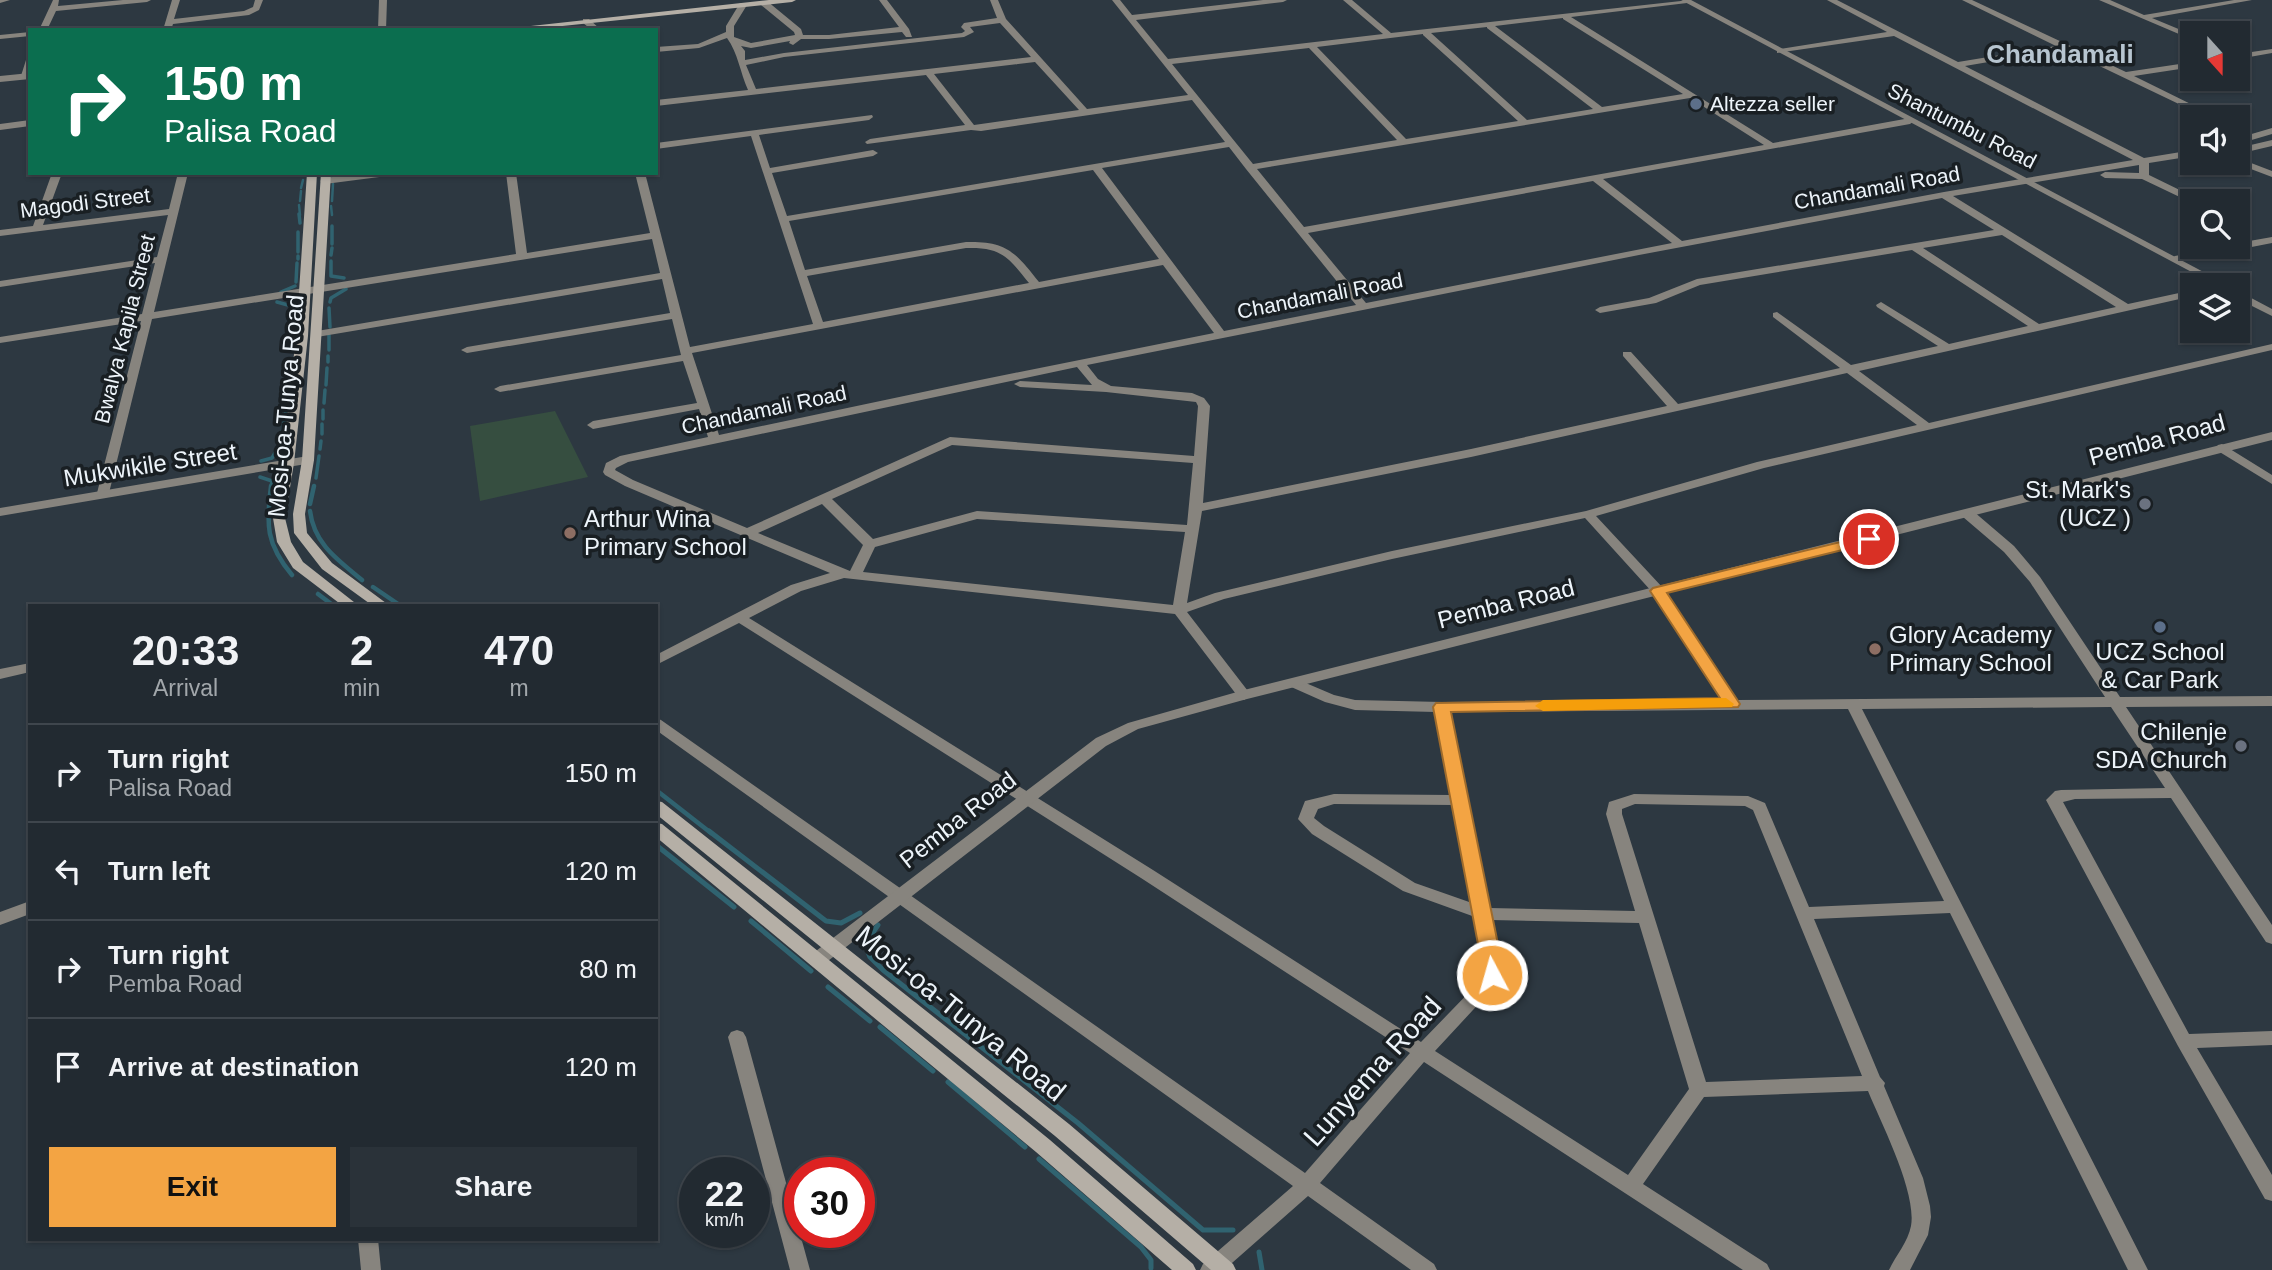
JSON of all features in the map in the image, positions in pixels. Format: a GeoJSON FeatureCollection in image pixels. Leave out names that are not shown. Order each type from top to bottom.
{"type":"FeatureCollection","features":[{"type":"Feature","properties":{"kind":"main road"},"geometry":{"type":"LineString","coordinates":[[518,28],[792,0]]}},
{"type":"Feature","properties":{"kind":"main road","name":"Mosi-oa-Tunya Road"},"geometry":{"type":"LineString","coordinates":[[312,175],[305,292],[288,463],[279,517],[284,542],[298,565],[349,604]]}},
{"type":"Feature","properties":{"kind":"main road","name":"Mosi-oa-Tunya Road"},"geometry":{"type":"LineString","coordinates":[[325,177],[308,460],[299,514],[301,533],[327,566],[380,604]]}},
{"type":"Feature","properties":{"kind":"main road","name":"Mosi-oa-Tunya Road"},"geometry":{"type":"LineString","coordinates":[[659,811],[1062,1130],[1219,1268]]}},
{"type":"Feature","properties":{"kind":"main road","name":"Mosi-oa-Tunya Road"},"geometry":{"type":"LineString","coordinates":[[658,830],[1043,1146],[1186,1270]]}},
{"type":"Feature","properties":{"kind":"street"},"geometry":{"type":"LineString","coordinates":[[0,1],[6,0]]}},
{"type":"Feature","properties":{"kind":"street"},"geometry":{"type":"LineString","coordinates":[[44,28],[55,4],[147,0]]}},
{"type":"Feature","properties":{"kind":"street"},"geometry":{"type":"LineString","coordinates":[[176,0],[168,26],[246,13],[256,8],[259,0]]}},
{"type":"Feature","properties":{"kind":"street"},"geometry":{"type":"LineString","coordinates":[[382,28],[383,0],[391,0]]}},
{"type":"Feature","properties":{"kind":"street"},"geometry":{"type":"LineString","coordinates":[[883,0],[914,40]]}},
{"type":"Feature","properties":{"kind":"street"},"geometry":{"type":"LineString","coordinates":[[993,0],[1002,20],[1085,113]]}},
{"type":"Feature","properties":{"kind":"street"},"geometry":{"type":"LineString","coordinates":[[1116,0],[1363,307]]}},
{"type":"Feature","properties":{"kind":"street"},"geometry":{"type":"LineString","coordinates":[[1129,18],[1283,0]]}},
{"type":"Feature","properties":{"kind":"street"},"geometry":{"type":"LineString","coordinates":[[1347,0],[1391,37]]}},
{"type":"Feature","properties":{"kind":"street"},"geometry":{"type":"LineString","coordinates":[[1831,0],[2144,162]]}},
{"type":"Feature","properties":{"kind":"street"},"geometry":{"type":"LineString","coordinates":[[1966,0],[2188,105]]}},
{"type":"Feature","properties":{"kind":"street"},"geometry":{"type":"LineString","coordinates":[[2104,0],[2180,32]]}},
{"type":"Feature","properties":{"kind":"street"},"geometry":{"type":"LineString","coordinates":[[2144,17],[2248,0]]}},
{"type":"Feature","properties":{"kind":"street"},"geometry":{"type":"LineString","coordinates":[[1166,62],[1686,1]]}},
{"type":"Feature","properties":{"kind":"street","name":"Shantumbu Road"},"geometry":{"type":"LineString","coordinates":[[1686,1],[2201,273]]}},
{"type":"Feature","properties":{"kind":"street"},"geometry":{"type":"LineString","coordinates":[[758,2],[798,31],[799,37],[784,55]]}},
{"type":"Feature","properties":{"kind":"street"},"geometry":{"type":"LineString","coordinates":[[743,5],[730,26],[731,38],[741,51],[741,63],[753,92]]}},
{"type":"Feature","properties":{"kind":"street"},"geometry":{"type":"LineString","coordinates":[[1566,17],[1772,146]]}},
{"type":"Feature","properties":{"kind":"street"},"geometry":{"type":"LineString","coordinates":[[741,63],[784,55],[969,34],[967,24],[1002,20]]}},
{"type":"Feature","properties":{"kind":"street"},"geometry":{"type":"LineString","coordinates":[[586,21],[595,28]]}},
{"type":"Feature","properties":{"kind":"street"},"geometry":{"type":"LineString","coordinates":[[1490,26],[1600,110]]}},
{"type":"Feature","properties":{"kind":"street"},"geometry":{"type":"LineString","coordinates":[[658,50],[699,46],[731,38],[751,46],[799,37],[829,37],[905,29]]}},
{"type":"Feature","properties":{"kind":"street"},"geometry":{"type":"LineString","coordinates":[[1426,33],[1524,122]]}},
{"type":"Feature","properties":{"kind":"street"},"geometry":{"type":"LineString","coordinates":[[1780,51],[1896,33]]}},
{"type":"Feature","properties":{"kind":"street"},"geometry":{"type":"LineString","coordinates":[[0,37],[28,34]]}},
{"type":"Feature","properties":{"kind":"street"},"geometry":{"type":"LineString","coordinates":[[1312,46],[1403,141]]}},
{"type":"Feature","properties":{"kind":"street"},"geometry":{"type":"LineString","coordinates":[[1957,65],[2064,47]]}},
{"type":"Feature","properties":{"kind":"street"},"geometry":{"type":"LineString","coordinates":[[2250,55],[2272,51]]}},
{"type":"Feature","properties":{"kind":"street"},"geometry":{"type":"LineString","coordinates":[[658,103],[1038,60]]}},
{"type":"Feature","properties":{"kind":"street"},"geometry":{"type":"LineString","coordinates":[[2124,75],[2180,66]]}},
{"type":"Feature","properties":{"kind":"street"},"geometry":{"type":"LineString","coordinates":[[928,72],[971,127]]}},
{"type":"Feature","properties":{"kind":"street"},"geometry":{"type":"LineString","coordinates":[[0,79],[26,76]]}},
{"type":"Feature","properties":{"kind":"street"},"geometry":{"type":"LineString","coordinates":[[1249,167],[1689,96]]}},
{"type":"Feature","properties":{"kind":"street"},"geometry":{"type":"LineString","coordinates":[[870,142],[1193,97]]}},
{"type":"Feature","properties":{"kind":"street"},"geometry":{"type":"LineString","coordinates":[[658,146],[869,117]]}},
{"type":"Feature","properties":{"kind":"street"},"geometry":{"type":"LineString","coordinates":[[1301,231],[1910,121]]}},
{"type":"Feature","properties":{"kind":"street"},"geometry":{"type":"LineString","coordinates":[[0,127],[28,123]]}},
{"type":"Feature","properties":{"kind":"street"},"geometry":{"type":"LineString","coordinates":[[2250,137],[2272,131]]}},
{"type":"Feature","properties":{"kind":"street"},"geometry":{"type":"LineString","coordinates":[[754,133],[819,326]]}},
{"type":"Feature","properties":{"kind":"street"},"geometry":{"type":"LineString","coordinates":[[2250,148],[2272,143]]}},
{"type":"Feature","properties":{"kind":"street"},"geometry":{"type":"LineString","coordinates":[[784,219],[1230,144]]}},
{"type":"Feature","properties":{"kind":"street"},"geometry":{"type":"LineString","coordinates":[[767,171],[873,153]]}},
{"type":"Feature","properties":{"kind":"street"},"geometry":{"type":"LineString","coordinates":[[2086,172],[2180,155]]}},
{"type":"Feature","properties":{"kind":"street"},"geometry":{"type":"LineString","coordinates":[[2144,162],[2144,176]]}},
{"type":"Feature","properties":{"kind":"street"},"geometry":{"type":"LineString","coordinates":[[2250,165],[2272,174]]}},
{"type":"Feature","properties":{"kind":"street"},"geometry":{"type":"LineString","coordinates":[[1096,167],[1221,335]]}},
{"type":"Feature","properties":{"kind":"street"},"geometry":{"type":"LineString","coordinates":[[2086,172],[2144,176],[2180,194]]}},
{"type":"Feature","properties":{"kind":"street","name":"Chandamali Road"},"geometry":{"type":"LineString","coordinates":[[747,533],[609,472],[610,466],[624,459],[1080,363],[1681,244],[2025,180],[2086,172]]}},
{"type":"Feature","properties":{"kind":"street"},"geometry":{"type":"LineString","coordinates":[[37,228],[56,175]]}},
{"type":"Feature","properties":{"kind":"street","name":"Bwalya Kapila Street"},"geometry":{"type":"LineString","coordinates":[[103,493],[149,318],[183,175]]}},
{"type":"Feature","properties":{"kind":"street"},"geometry":{"type":"LineString","coordinates":[[325,177],[356,175]]}},
{"type":"Feature","properties":{"kind":"street"},"geometry":{"type":"LineString","coordinates":[[511,175],[522,257]]}},
{"type":"Feature","properties":{"kind":"street"},"geometry":{"type":"LineString","coordinates":[[641,175],[664,276],[686,354],[715,440]]}},
{"type":"Feature","properties":{"kind":"street"},"geometry":{"type":"LineString","coordinates":[[1595,178],[1681,244]]}},
{"type":"Feature","properties":{"kind":"street"},"geometry":{"type":"LineString","coordinates":[[1944,195],[2126,307]]}},
{"type":"Feature","properties":{"kind":"street","name":"Magodi Street"},"geometry":{"type":"LineString","coordinates":[[0,233],[174,211]]}},
{"type":"Feature","properties":{"kind":"street"},"geometry":{"type":"LineString","coordinates":[[1600,310],[1652,301],[1697,282],[2001,232]]}},
{"type":"Feature","properties":{"kind":"street"},"geometry":{"type":"LineString","coordinates":[[1,342],[656,235]]}},
{"type":"Feature","properties":{"kind":"street"},"geometry":{"type":"LineString","coordinates":[[2250,245],[2272,240]]}},
{"type":"Feature","properties":{"kind":"street"},"geometry":{"type":"LineString","coordinates":[[802,274],[966,245],[989,244],[1006,248],[1037,286]]}},
{"type":"Feature","properties":{"kind":"street"},"geometry":{"type":"LineString","coordinates":[[1914,247],[2037,327]]}},
{"type":"Feature","properties":{"kind":"street"},"geometry":{"type":"LineString","coordinates":[[2175,259],[2180,258]]}},
{"type":"Feature","properties":{"kind":"street"},"geometry":{"type":"LineString","coordinates":[[0,284],[161,260]]}},
{"type":"Feature","properties":{"kind":"street"},"geometry":{"type":"LineString","coordinates":[[500,388],[1166,261]]}},
{"type":"Feature","properties":{"kind":"street"},"geometry":{"type":"LineString","coordinates":[[317,334],[664,276]]}},
{"type":"Feature","properties":{"kind":"street"},"geometry":{"type":"LineString","coordinates":[[1196,508],[1471,453],[2180,296]]}},
{"type":"Feature","properties":{"kind":"street"},"geometry":{"type":"LineString","coordinates":[[2250,301],[2272,313]]}},
{"type":"Feature","properties":{"kind":"street"},"geometry":{"type":"LineString","coordinates":[[1881,305],[1948,348]]}},
{"type":"Feature","properties":{"kind":"street"},"geometry":{"type":"LineString","coordinates":[[467,350],[675,315]]}},
{"type":"Feature","properties":{"kind":"street"},"geometry":{"type":"LineString","coordinates":[[1777,315],[1928,428]]}},
{"type":"Feature","properties":{"kind":"street"},"geometry":{"type":"LineString","coordinates":[[747,533],[849,575],[1179,610],[1220,596],[1392,555],[1588,514],[1761,465],[2272,347]]}},
{"type":"Feature","properties":{"kind":"street"},"geometry":{"type":"LineString","coordinates":[[1627,354],[1675,408]]}},
{"type":"Feature","properties":{"kind":"street"},"geometry":{"type":"LineString","coordinates":[[1080,363],[1094,381],[1108,389]]}},
{"type":"Feature","properties":{"kind":"street"},"geometry":{"type":"LineString","coordinates":[[1020,384],[1108,389],[1200,400],[1204,406],[1196,508],[1179,610],[1244,695]]}},
{"type":"Feature","properties":{"kind":"street"},"geometry":{"type":"LineString","coordinates":[[593,425],[703,405]]}},
{"type":"Feature","properties":{"kind":"street","name":"Pemba Road"},"geometry":{"type":"LineString","coordinates":[[818,959],[1025,797],[1101,742],[1118,733],[1244,695],[2272,436]]}},
{"type":"Feature","properties":{"kind":"street"},"geometry":{"type":"LineString","coordinates":[[747,533],[950,441],[1199,460]]}},
{"type":"Feature","properties":{"kind":"street"},"geometry":{"type":"LineString","coordinates":[[2222,449],[2272,480]]}},
{"type":"Feature","properties":{"kind":"street","name":"Mukwikile Street"},"geometry":{"type":"LineString","coordinates":[[0,512],[308,460]]}},
{"type":"Feature","properties":{"kind":"street"},"geometry":{"type":"LineString","coordinates":[[822,498],[870,544]]}},
{"type":"Feature","properties":{"kind":"street"},"geometry":{"type":"LineString","coordinates":[[1588,514],[1658,591],[1732,704]]}},
{"type":"Feature","properties":{"kind":"street"},"geometry":{"type":"LineString","coordinates":[[1968,514],[2023,564],[2272,938]]}},
{"type":"Feature","properties":{"kind":"street"},"geometry":{"type":"LineString","coordinates":[[658,660],[796,588],[849,575],[870,544],[977,515],[1192,529]]}},
{"type":"Feature","properties":{"kind":"street"},"geometry":{"type":"LineString","coordinates":[[738,617],[1025,797],[1760,1270]]}},
{"type":"Feature","properties":{"kind":"street"},"geometry":{"type":"LineString","coordinates":[[0,674],[28,667]]}},
{"type":"Feature","properties":{"kind":"street"},"geometry":{"type":"LineString","coordinates":[[1294,683],[1330,699],[1355,705],[1442,707],[2272,701]]}},
{"type":"Feature","properties":{"kind":"street"},"geometry":{"type":"LineString","coordinates":[[1852,703],[2138,1270]]}},
{"type":"Feature","properties":{"kind":"street","name":"Lunyema Road"},"geometry":{"type":"LineString","coordinates":[[1219,1268],[1306,1186],[1422,1052],[1489,984],[1493,969],[1442,707]]}},
{"type":"Feature","properties":{"kind":"street"},"geometry":{"type":"LineString","coordinates":[[658,724],[1427,1270]]}},
{"type":"Feature","properties":{"kind":"street"},"geometry":{"type":"LineString","coordinates":[[2174,793],[2076,794],[2054,800],[2184,1041],[2272,1192]]}},
{"type":"Feature","properties":{"kind":"street"},"geometry":{"type":"LineString","coordinates":[[1460,800],[1334,799],[1311,805],[1306,819],[1318,830],[1409,887],[1483,914],[1646,917]]}},
{"type":"Feature","properties":{"kind":"street"},"geometry":{"type":"LineString","coordinates":[[1699,1090],[1614,814],[1615,806],[1627,800],[1739,800],[1754,803],[1759,807],[1876,1083],[1913,1178],[1924,1219],[1915,1244],[1899,1270]]}},
{"type":"Feature","properties":{"kind":"street"},"geometry":{"type":"LineString","coordinates":[[1803,912],[1953,907]]}},
{"type":"Feature","properties":{"kind":"street"},"geometry":{"type":"LineString","coordinates":[[0,919],[28,908]]}},
{"type":"Feature","properties":{"kind":"street"},"geometry":{"type":"LineString","coordinates":[[737,1037],[800,1270]]}},
{"type":"Feature","properties":{"kind":"street"},"geometry":{"type":"LineString","coordinates":[[2184,1041],[2272,1038]]}},
{"type":"Feature","properties":{"kind":"street"},"geometry":{"type":"LineString","coordinates":[[1699,1090],[1876,1083]]}},
{"type":"Feature","properties":{"kind":"street"},"geometry":{"type":"LineString","coordinates":[[1632,1186],[1699,1090]]}},
{"type":"Feature","properties":{"kind":"street"},"geometry":{"type":"LineString","coordinates":[[368,1241],[371,1270]]}},
{"type":"Feature","properties":{"kind":"green space"},"geometry":{"type":"Polygon","coordinates":[[[555,411],[588,477],[480,501],[470,426],[555,411]]]}},
{"type":"Feature","properties":{"kind":"waterway"},"geometry":{"type":"LineString","coordinates":[[301,188],[303,180]]}},
{"type":"Feature","properties":{"kind":"waterway"},"geometry":{"type":"LineString","coordinates":[[332,201],[333,184]]}},
{"type":"Feature","properties":{"kind":"waterway"},"geometry":{"type":"LineString","coordinates":[[300,201],[301,191]]}},
{"type":"Feature","properties":{"kind":"waterway"},"geometry":{"type":"LineString","coordinates":[[299,205],[300,215]]}},
{"type":"Feature","properties":{"kind":"waterway"},"geometry":{"type":"LineString","coordinates":[[331,206],[332,215]]}},
{"type":"Feature","properties":{"kind":"waterway"},"geometry":{"type":"LineString","coordinates":[[299,214],[300,223]]}},
{"type":"Feature","properties":{"kind":"waterway"},"geometry":{"type":"LineString","coordinates":[[332,226],[332,244]]}},
{"type":"Feature","properties":{"kind":"waterway"},"geometry":{"type":"LineString","coordinates":[[298,232],[298,252]]}},
{"type":"Feature","properties":{"kind":"waterway"},"geometry":{"type":"LineString","coordinates":[[331,255],[332,248]]}},
{"type":"Feature","properties":{"kind":"waterway"},"geometry":{"type":"LineString","coordinates":[[331,261],[331,276],[344,278]]}},
{"type":"Feature","properties":{"kind":"waterway"},"geometry":{"type":"LineString","coordinates":[[296,282],[297,263]]}},
{"type":"Feature","properties":{"kind":"waterway"},"geometry":{"type":"LineString","coordinates":[[281,292],[295,286]]}},
{"type":"Feature","properties":{"kind":"waterway"},"geometry":{"type":"LineString","coordinates":[[330,302],[331,298],[346,289]]}},
{"type":"Feature","properties":{"kind":"waterway"},"geometry":{"type":"LineString","coordinates":[[277,302],[295,307],[293,321]]}},
{"type":"Feature","properties":{"kind":"waterway"},"geometry":{"type":"LineString","coordinates":[[329,308],[330,327]]}},
{"type":"Feature","properties":{"kind":"waterway"},"geometry":{"type":"LineString","coordinates":[[292,350],[293,326]]}},
{"type":"Feature","properties":{"kind":"waterway"},"geometry":{"type":"LineString","coordinates":[[329,335],[329,350]]}},
{"type":"Feature","properties":{"kind":"waterway"},"geometry":{"type":"LineString","coordinates":[[328,356],[328,362]]}},
{"type":"Feature","properties":{"kind":"waterway"},"geometry":{"type":"LineString","coordinates":[[290,376],[291,360]]}},
{"type":"Feature","properties":{"kind":"waterway"},"geometry":{"type":"LineString","coordinates":[[326,385],[327,368]]}},
{"type":"Feature","properties":{"kind":"waterway"},"geometry":{"type":"LineString","coordinates":[[287,406],[289,382]]}},
{"type":"Feature","properties":{"kind":"waterway"},"geometry":{"type":"LineString","coordinates":[[324,403],[325,390]]}},
{"type":"Feature","properties":{"kind":"waterway"},"geometry":{"type":"LineString","coordinates":[[323,410],[323,419]]}},
{"type":"Feature","properties":{"kind":"waterway"},"geometry":{"type":"LineString","coordinates":[[281,439],[286,411]]}},
{"type":"Feature","properties":{"kind":"waterway"},"geometry":{"type":"LineString","coordinates":[[322,424],[322,434]]}},
{"type":"Feature","properties":{"kind":"waterway"},"geometry":{"type":"LineString","coordinates":[[320,449],[321,441]]}},
{"type":"Feature","properties":{"kind":"waterway"},"geometry":{"type":"LineString","coordinates":[[261,461],[272,458],[279,446]]}},
{"type":"Feature","properties":{"kind":"waterway"},"geometry":{"type":"LineString","coordinates":[[316,478],[319,456]]}},
{"type":"Feature","properties":{"kind":"waterway"},"geometry":{"type":"LineString","coordinates":[[260,477],[272,481],[271,487]]}},
{"type":"Feature","properties":{"kind":"waterway"},"geometry":{"type":"LineString","coordinates":[[271,486],[270,534],[277,554],[292,575]]}},
{"type":"Feature","properties":{"kind":"waterway"},"geometry":{"type":"LineString","coordinates":[[310,504],[314,486]]}},
{"type":"Feature","properties":{"kind":"waterway"},"geometry":{"type":"LineString","coordinates":[[310,511],[316,533],[328,550],[362,580]]}},
{"type":"Feature","properties":{"kind":"waterway"},"geometry":{"type":"LineString","coordinates":[[373,587],[398,604]]}},
{"type":"Feature","properties":{"kind":"waterway"},"geometry":{"type":"LineString","coordinates":[[318,594],[331,604]]}},
{"type":"Feature","properties":{"kind":"waterway"},"geometry":{"type":"LineString","coordinates":[[658,792],[711,833]]}},
{"type":"Feature","properties":{"kind":"waterway"},"geometry":{"type":"LineString","coordinates":[[709,831],[826,921],[841,923],[860,913]]}},
{"type":"Feature","properties":{"kind":"waterway"},"geometry":{"type":"LineString","coordinates":[[658,847],[734,907]]}},
{"type":"Feature","properties":{"kind":"waterway"},"geometry":{"type":"LineString","coordinates":[[751,921],[811,971]]}},
{"type":"Feature","properties":{"kind":"waterway"},"geometry":{"type":"LineString","coordinates":[[878,925],[865,944],[870,957],[883,970],[1078,1123],[1203,1230],[1233,1230]]}},
{"type":"Feature","properties":{"kind":"waterway"},"geometry":{"type":"LineString","coordinates":[[828,987],[870,1021]]}},
{"type":"Feature","properties":{"kind":"waterway"},"geometry":{"type":"LineString","coordinates":[[880,1027],[933,1071]]}},
{"type":"Feature","properties":{"kind":"waterway"},"geometry":{"type":"LineString","coordinates":[[948,1082],[1025,1147]]}},
{"type":"Feature","properties":{"kind":"waterway"},"geometry":{"type":"LineString","coordinates":[[1039,1159],[1141,1247],[1151,1260],[1151,1268]]}},
{"type":"Feature","properties":{"kind":"waterway"},"geometry":{"type":"LineString","coordinates":[[1259,1252],[1262,1270]]}},
{"type":"Feature","properties":{"kind":"slow traffic"},"geometry":{"type":"LineString","coordinates":[[1543,706],[1726,704]]}},
{"type":"Feature","properties":{"kind":"place","name":"Altezza seller"},"geometry":{"type":"Point","coordinates":[1696,104]}},
{"type":"Feature","properties":{"kind":"place","name":"St. Mark's (UCZ )"},"geometry":{"type":"Point","coordinates":[2145,504]}},
{"type":"Feature","properties":{"kind":"place","name":"Arthur Wina Primary School"},"geometry":{"type":"Point","coordinates":[570,533]}},
{"type":"Feature","properties":{"kind":"place","name":"UCZ School & Car Park"},"geometry":{"type":"Point","coordinates":[2160,627]}},
{"type":"Feature","properties":{"kind":"place","name":"Glory Academy Primary School"},"geometry":{"type":"Point","coordinates":[1875,649]}},
{"type":"Feature","properties":{"kind":"place","name":"Chilenje SDA Church"},"geometry":{"type":"Point","coordinates":[2241,746]}},
{"type":"Feature","properties":{"kind":"district","name":"Chandamali"},"geometry":{"type":"Point","coordinates":[2060,54]}},
{"type":"Feature","properties":{"kind":"route"},"geometry":{"type":"LineString","coordinates":[[1492,975],[1442,707],[1732,704],[1658,591],[1869,539]]}}]}
